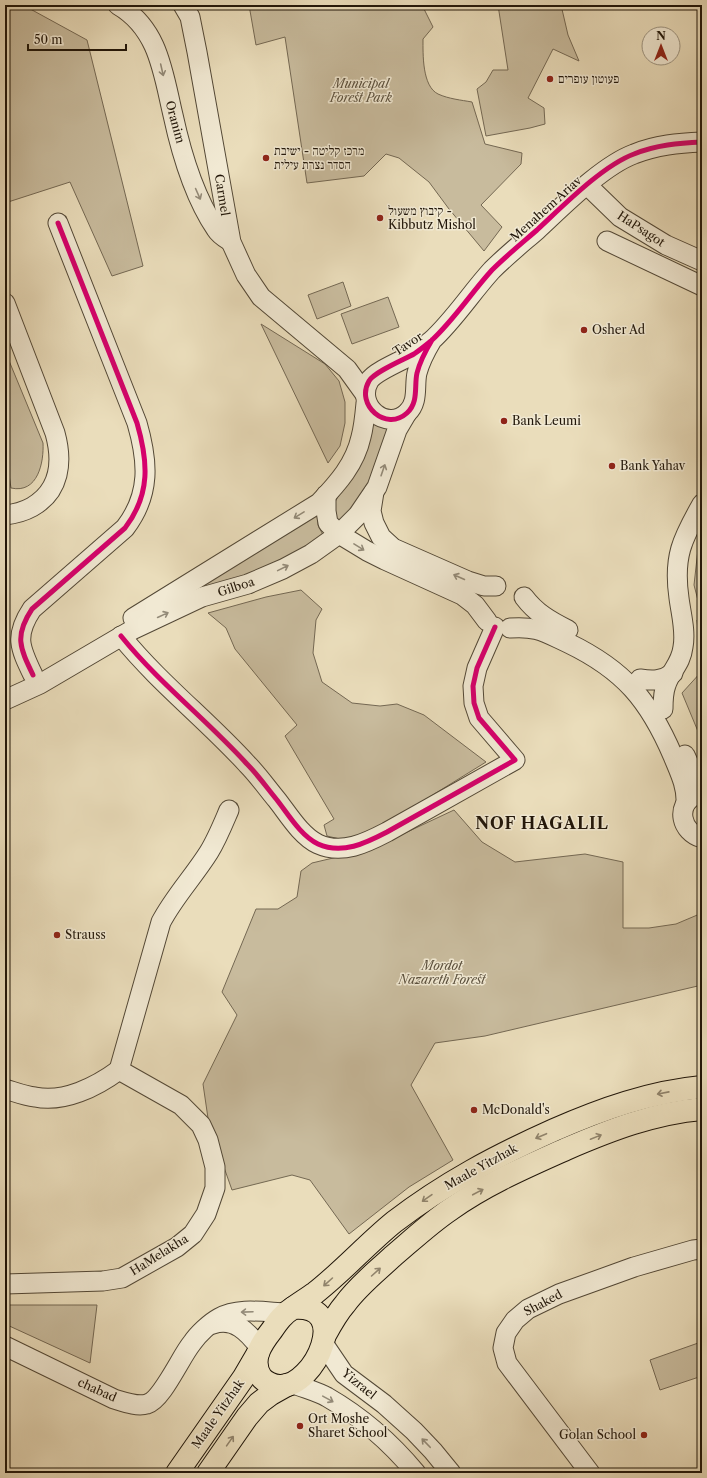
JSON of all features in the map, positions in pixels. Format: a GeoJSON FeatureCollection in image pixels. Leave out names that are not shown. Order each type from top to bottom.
{"type":"FeatureCollection","features":[{"type":"Feature","properties":{"kind":"main road","name":"Maale Yitzhak"},"geometry":{"type":"LineString","coordinates":[[289,1311],[315,1293],[415,1206],[460,1176],[526,1142],[609,1108],[635,1099],[656,1094],[702,1087]]}},
{"type":"Feature","properties":{"kind":"main road","name":"Maale Yitzhak"},"geometry":{"type":"LineString","coordinates":[[324,1339],[345,1304],[360,1286],[428,1226],[471,1196],[535,1163],[616,1129],[641,1120],[702,1109]]}},
{"type":"Feature","properties":{"kind":"main road"},"geometry":{"type":"LineString","coordinates":[[208,1473],[247,1417],[259,1403],[271,1394],[303,1377],[310,1369],[324,1339],[325,1326],[318,1314],[302,1308],[289,1311],[259,1350],[256,1361],[258,1371],[262,1379],[279,1386],[289,1384]]}},
{"type":"Feature","properties":{"kind":"main road","name":"Maale Yitzhak"},"geometry":{"type":"LineString","coordinates":[[178,1473],[244,1377],[259,1350]]}},
{"type":"Feature","properties":{"kind":"street","name":"Oranim"},"geometry":{"type":"LineString","coordinates":[[118,5],[130,12],[145,28],[158,52],[188,170],[199,196],[217,230],[231,242]]}},
{"type":"Feature","properties":{"kind":"street","name":"Carmel"},"geometry":{"type":"LineString","coordinates":[[183,5],[190,16],[222,189],[225,216],[231,242],[246,275],[261,297],[347,369],[366,399]]}},
{"type":"Feature","properties":{"kind":"street","name":"Menahem Ariav"},"geometry":{"type":"LineString","coordinates":[[432,340],[493,270],[588,185],[613,165],[632,154],[660,146],[700,142]]}},
{"type":"Feature","properties":{"kind":"street","name":"HaPsagot"},"geometry":{"type":"LineString","coordinates":[[588,185],[620,217],[666,245],[702,261]]}},
{"type":"Feature","properties":{"kind":"street"},"geometry":{"type":"LineString","coordinates":[[33,675],[23,655],[21,631],[24,621],[32,609],[125,528],[134,517],[142,496],[145,481],[146,462],[144,444],[137,423],[58,223]]}},
{"type":"Feature","properties":{"kind":"street"},"geometry":{"type":"LineString","coordinates":[[607,241],[702,286]]}},
{"type":"Feature","properties":{"kind":"street"},"geometry":{"type":"LineString","coordinates":[[5,303],[55,434],[59,447],[60,462],[57,477],[51,490],[41,502],[27,510],[5,515]]}},
{"type":"Feature","properties":{"kind":"street","name":"Tavor"},"geometry":{"type":"LineString","coordinates":[[366,399],[366,386],[370,378],[416,352],[432,340]]}},
{"type":"Feature","properties":{"kind":"street","name":"Tavor"},"geometry":{"type":"LineString","coordinates":[[407,413],[416,397],[415,389],[417,373],[424,353],[432,340]]}},
{"type":"Feature","properties":{"kind":"street","name":"Carmel"},"geometry":{"type":"LineString","coordinates":[[326,350],[347,361],[382,370]]}},
{"type":"Feature","properties":{"kind":"street","name":"Tavor"},"geometry":{"type":"LineString","coordinates":[[382,370],[396,369],[404,372],[410,378],[415,389]]}},
{"type":"Feature","properties":{"kind":"street"},"geometry":{"type":"LineString","coordinates":[[366,399],[371,411],[380,417],[389,419],[398,418],[407,413]]}},
{"type":"Feature","properties":{"kind":"street","name":"Gilboa"},"geometry":{"type":"LineString","coordinates":[[5,688],[33,675],[149,608],[319,503],[338,484],[351,464],[361,437],[366,399]]}},
{"type":"Feature","properties":{"kind":"street","name":"Gilboa"},"geometry":{"type":"LineString","coordinates":[[5,700],[40,684],[122,636],[202,597],[248,584],[283,569],[311,554],[339,534],[358,515],[377,488],[397,430],[407,413]]}},
{"type":"Feature","properties":{"kind":"street"},"geometry":{"type":"LineString","coordinates":[[374,492],[371,511],[374,523],[381,537],[393,548],[468,581],[484,586],[496,586]]}},
{"type":"Feature","properties":{"kind":"street"},"geometry":{"type":"LineString","coordinates":[[326,496],[328,523],[339,534],[379,557],[462,596],[475,605],[497,625],[517,625],[523,619],[526,612],[524,597]]}},
{"type":"Feature","properties":{"kind":"street"},"geometry":{"type":"LineString","coordinates":[[663,709],[666,684],[678,665],[684,644],[677,585],[679,550],[688,528],[702,504]]}},
{"type":"Feature","properties":{"kind":"street"},"geometry":{"type":"LineString","coordinates":[[686,803],[684,783],[656,720],[627,683],[598,659],[545,632],[530,627],[497,625],[483,614],[483,599],[489,589],[504,584],[511,585],[520,590],[531,605],[547,619],[604,649],[632,670],[657,699],[693,773],[702,785]]}},
{"type":"Feature","properties":{"kind":"street"},"geometry":{"type":"LineString","coordinates":[[122,636],[139,659],[248,765],[302,831],[316,843],[327,847],[341,848],[353,847],[381,836],[515,760],[479,718],[474,703],[473,686],[477,668],[497,625]]}},
{"type":"Feature","properties":{"kind":"street"},"geometry":{"type":"LineString","coordinates":[[640,679],[658,680],[666,678],[673,673]]}},
{"type":"Feature","properties":{"kind":"street"},"geometry":{"type":"LineString","coordinates":[[702,792],[691,797],[686,803],[682,818],[685,826],[690,832],[702,838]]}},
{"type":"Feature","properties":{"kind":"street"},"geometry":{"type":"LineString","coordinates":[[5,1089],[36,1098],[61,1097],[86,1090],[106,1079],[118,1070],[161,922],[169,907],[210,851],[229,810]]}},
{"type":"Feature","properties":{"kind":"street","name":"HaMelakha"},"geometry":{"type":"LineString","coordinates":[[5,1284],[103,1281],[122,1278],[177,1247],[193,1234],[206,1214],[215,1188],[215,1168],[208,1140],[200,1125],[181,1106],[118,1070]]}},
{"type":"Feature","properties":{"kind":"street","name":"Shaked"},"geometry":{"type":"LineString","coordinates":[[590,1473],[507,1363],[503,1348],[506,1333],[515,1320],[528,1309],[559,1294],[634,1267],[693,1250],[702,1249]]}},
{"type":"Feature","properties":{"kind":"street"},"geometry":{"type":"LineString","coordinates":[[206,1329],[219,1318],[232,1313],[245,1311],[289,1311]]}},
{"type":"Feature","properties":{"kind":"street"},"geometry":{"type":"LineString","coordinates":[[206,1329],[214,1324],[223,1322],[232,1323],[248,1332],[259,1350]]}},
{"type":"Feature","properties":{"kind":"street","name":"chabad"},"geometry":{"type":"LineString","coordinates":[[5,1346],[114,1399],[130,1403],[148,1404],[155,1399],[192,1342],[206,1329]]}},
{"type":"Feature","properties":{"kind":"street","name":"Yizrael"},"geometry":{"type":"LineString","coordinates":[[324,1339],[344,1374],[384,1404],[414,1431],[451,1473]]}},
{"type":"Feature","properties":{"kind":"street"},"geometry":{"type":"LineString","coordinates":[[289,1384],[325,1397],[356,1417],[395,1451],[416,1473]]}},
{"type":"Feature","properties":{"kind":"green space"},"geometry":{"type":"Polygon","coordinates":[[[5,5],[23,5],[87,40],[143,266],[112,276],[70,182],[5,203],[5,5]]]}},
{"type":"Feature","properties":{"kind":"green space","name":"Municipal Forest Park"},"geometry":{"type":"Polygon","coordinates":[[[249,5],[422,5],[433,27],[423,39],[423,53],[426,77],[433,90],[446,97],[472,102],[485,144],[522,153],[521,164],[481,205],[502,227],[484,251],[429,182],[399,158],[386,154],[364,176],[307,183],[285,37],[256,45],[249,5]]]}},
{"type":"Feature","properties":{"kind":"green space"},"geometry":{"type":"Polygon","coordinates":[[[498,5],[561,5],[568,35],[579,61],[553,49],[528,98],[544,108],[545,124],[486,136],[477,89],[486,82],[493,70],[508,70],[498,5]]]}},
{"type":"Feature","properties":{"kind":"green space"},"geometry":{"type":"Polygon","coordinates":[[[343,282],[351,306],[317,319],[308,295],[343,282]]]}},
{"type":"Feature","properties":{"kind":"green space"},"geometry":{"type":"Polygon","coordinates":[[[388,297],[399,327],[352,344],[341,314],[388,297]]]}},
{"type":"Feature","properties":{"kind":"green space"},"geometry":{"type":"Polygon","coordinates":[[[261,324],[325,364],[339,381],[345,402],[345,423],[340,446],[328,463],[261,324]]]}},
{"type":"Feature","properties":{"kind":"green space"},"geometry":{"type":"Polygon","coordinates":[[[5,351],[43,443],[42,459],[38,475],[28,486],[20,489],[11,488],[8,468],[5,461],[5,351]]]}},
{"type":"Feature","properties":{"kind":"green space"},"geometry":{"type":"Polygon","coordinates":[[[368,422],[388,429],[369,486],[341,522],[337,520],[333,510],[335,502],[352,472],[368,422]]]}},
{"type":"Feature","properties":{"kind":"green space"},"geometry":{"type":"Polygon","coordinates":[[[318,510],[318,525],[323,535],[300,550],[249,576],[173,597],[318,510]]]}},
{"type":"Feature","properties":{"kind":"green space"},"geometry":{"type":"Polygon","coordinates":[[[702,542],[701,612],[694,585],[698,549],[702,542]]]}},
{"type":"Feature","properties":{"kind":"green space"},"geometry":{"type":"Polygon","coordinates":[[[301,590],[322,609],[316,620],[313,653],[322,682],[352,703],[380,706],[397,704],[424,715],[486,762],[368,835],[344,840],[327,836],[324,825],[334,819],[285,736],[297,725],[235,649],[226,628],[208,613],[266,597],[301,590]]]}},
{"type":"Feature","properties":{"kind":"green space"},"geometry":{"type":"Polygon","coordinates":[[[702,619],[702,671],[697,620],[702,619]]]}},
{"type":"Feature","properties":{"kind":"green space"},"geometry":{"type":"Polygon","coordinates":[[[702,671],[702,741],[682,693],[702,671]]]}},
{"type":"Feature","properties":{"kind":"green space","name":"Mordot Nazareth Forest"},"geometry":{"type":"Polygon","coordinates":[[[454,810],[482,842],[515,862],[585,854],[623,862],[623,928],[649,928],[676,924],[702,913],[702,985],[485,1036],[435,1043],[411,1085],[453,1160],[409,1187],[349,1234],[310,1180],[292,1175],[232,1190],[209,1125],[203,1084],[237,1015],[222,992],[256,909],[278,909],[297,897],[301,871],[312,863],[371,849],[454,810]]]}},
{"type":"Feature","properties":{"kind":"green space"},"geometry":{"type":"Polygon","coordinates":[[[5,1305],[97,1305],[90,1363],[5,1324],[5,1305]]]}},
{"type":"Feature","properties":{"kind":"green space"},"geometry":{"type":"Polygon","coordinates":[[[701,1342],[702,1376],[660,1390],[650,1360],[701,1342]]]}},
{"type":"Feature","properties":{"kind":"cycle path"},"geometry":{"type":"LineString","coordinates":[[432,340],[430,344],[428,348],[423,356],[418,369],[415,399],[411,409],[399,418],[382,418],[369,407],[366,399],[366,390],[369,381],[383,370],[414,354],[431,341],[492,270],[583,188],[609,168],[634,154],[651,148],[702,142]]}},
{"type":"Feature","properties":{"kind":"cycle path"},"geometry":{"type":"LineString","coordinates":[[33,675],[22,649],[21,642],[21,635],[26,618],[32,609],[125,528],[139,503],[145,477],[145,464],[141,437],[137,423],[58,223]]}},
{"type":"Feature","properties":{"kind":"cycle path"},"geometry":{"type":"LineString","coordinates":[[121,636],[151,670],[216,732],[251,768],[306,836],[318,844],[327,847],[345,848],[362,844],[387,832],[515,760],[479,718],[474,703],[473,686],[477,668],[495,627]]}},
{"type":"Feature","properties":{"kind":"place","name":"פעוטון עופרים"},"geometry":{"type":"Point","coordinates":[550,79]}},
{"type":"Feature","properties":{"kind":"place","name":"מרכז קליטה - ישיבת הסדר נצרת עילית"},"geometry":{"type":"Point","coordinates":[266,158]}},
{"type":"Feature","properties":{"kind":"place","name":"קיבוץ משעול - Kibbutz Mishol"},"geometry":{"type":"Point","coordinates":[380,218]}},
{"type":"Feature","properties":{"kind":"place","name":"Osher Ad"},"geometry":{"type":"Point","coordinates":[584,330]}},
{"type":"Feature","properties":{"kind":"place","name":"Bank Leumi"},"geometry":{"type":"Point","coordinates":[504,421]}},
{"type":"Feature","properties":{"kind":"place","name":"Bank Yahav"},"geometry":{"type":"Point","coordinates":[612,466]}},
{"type":"Feature","properties":{"kind":"place","name":"Strauss"},"geometry":{"type":"Point","coordinates":[57,935]}},
{"type":"Feature","properties":{"kind":"place","name":"McDonald's"},"geometry":{"type":"Point","coordinates":[474,1110]}},
{"type":"Feature","properties":{"kind":"place","name":"Ort Moshe Sharet School"},"geometry":{"type":"Point","coordinates":[300,1426]}},
{"type":"Feature","properties":{"kind":"place","name":"Golan School"},"geometry":{"type":"Point","coordinates":[644,1435]}},
{"type":"Feature","properties":{"kind":"district","name":"NOF HAGALIL"},"geometry":{"type":"Point","coordinates":[542,823]}}]}
